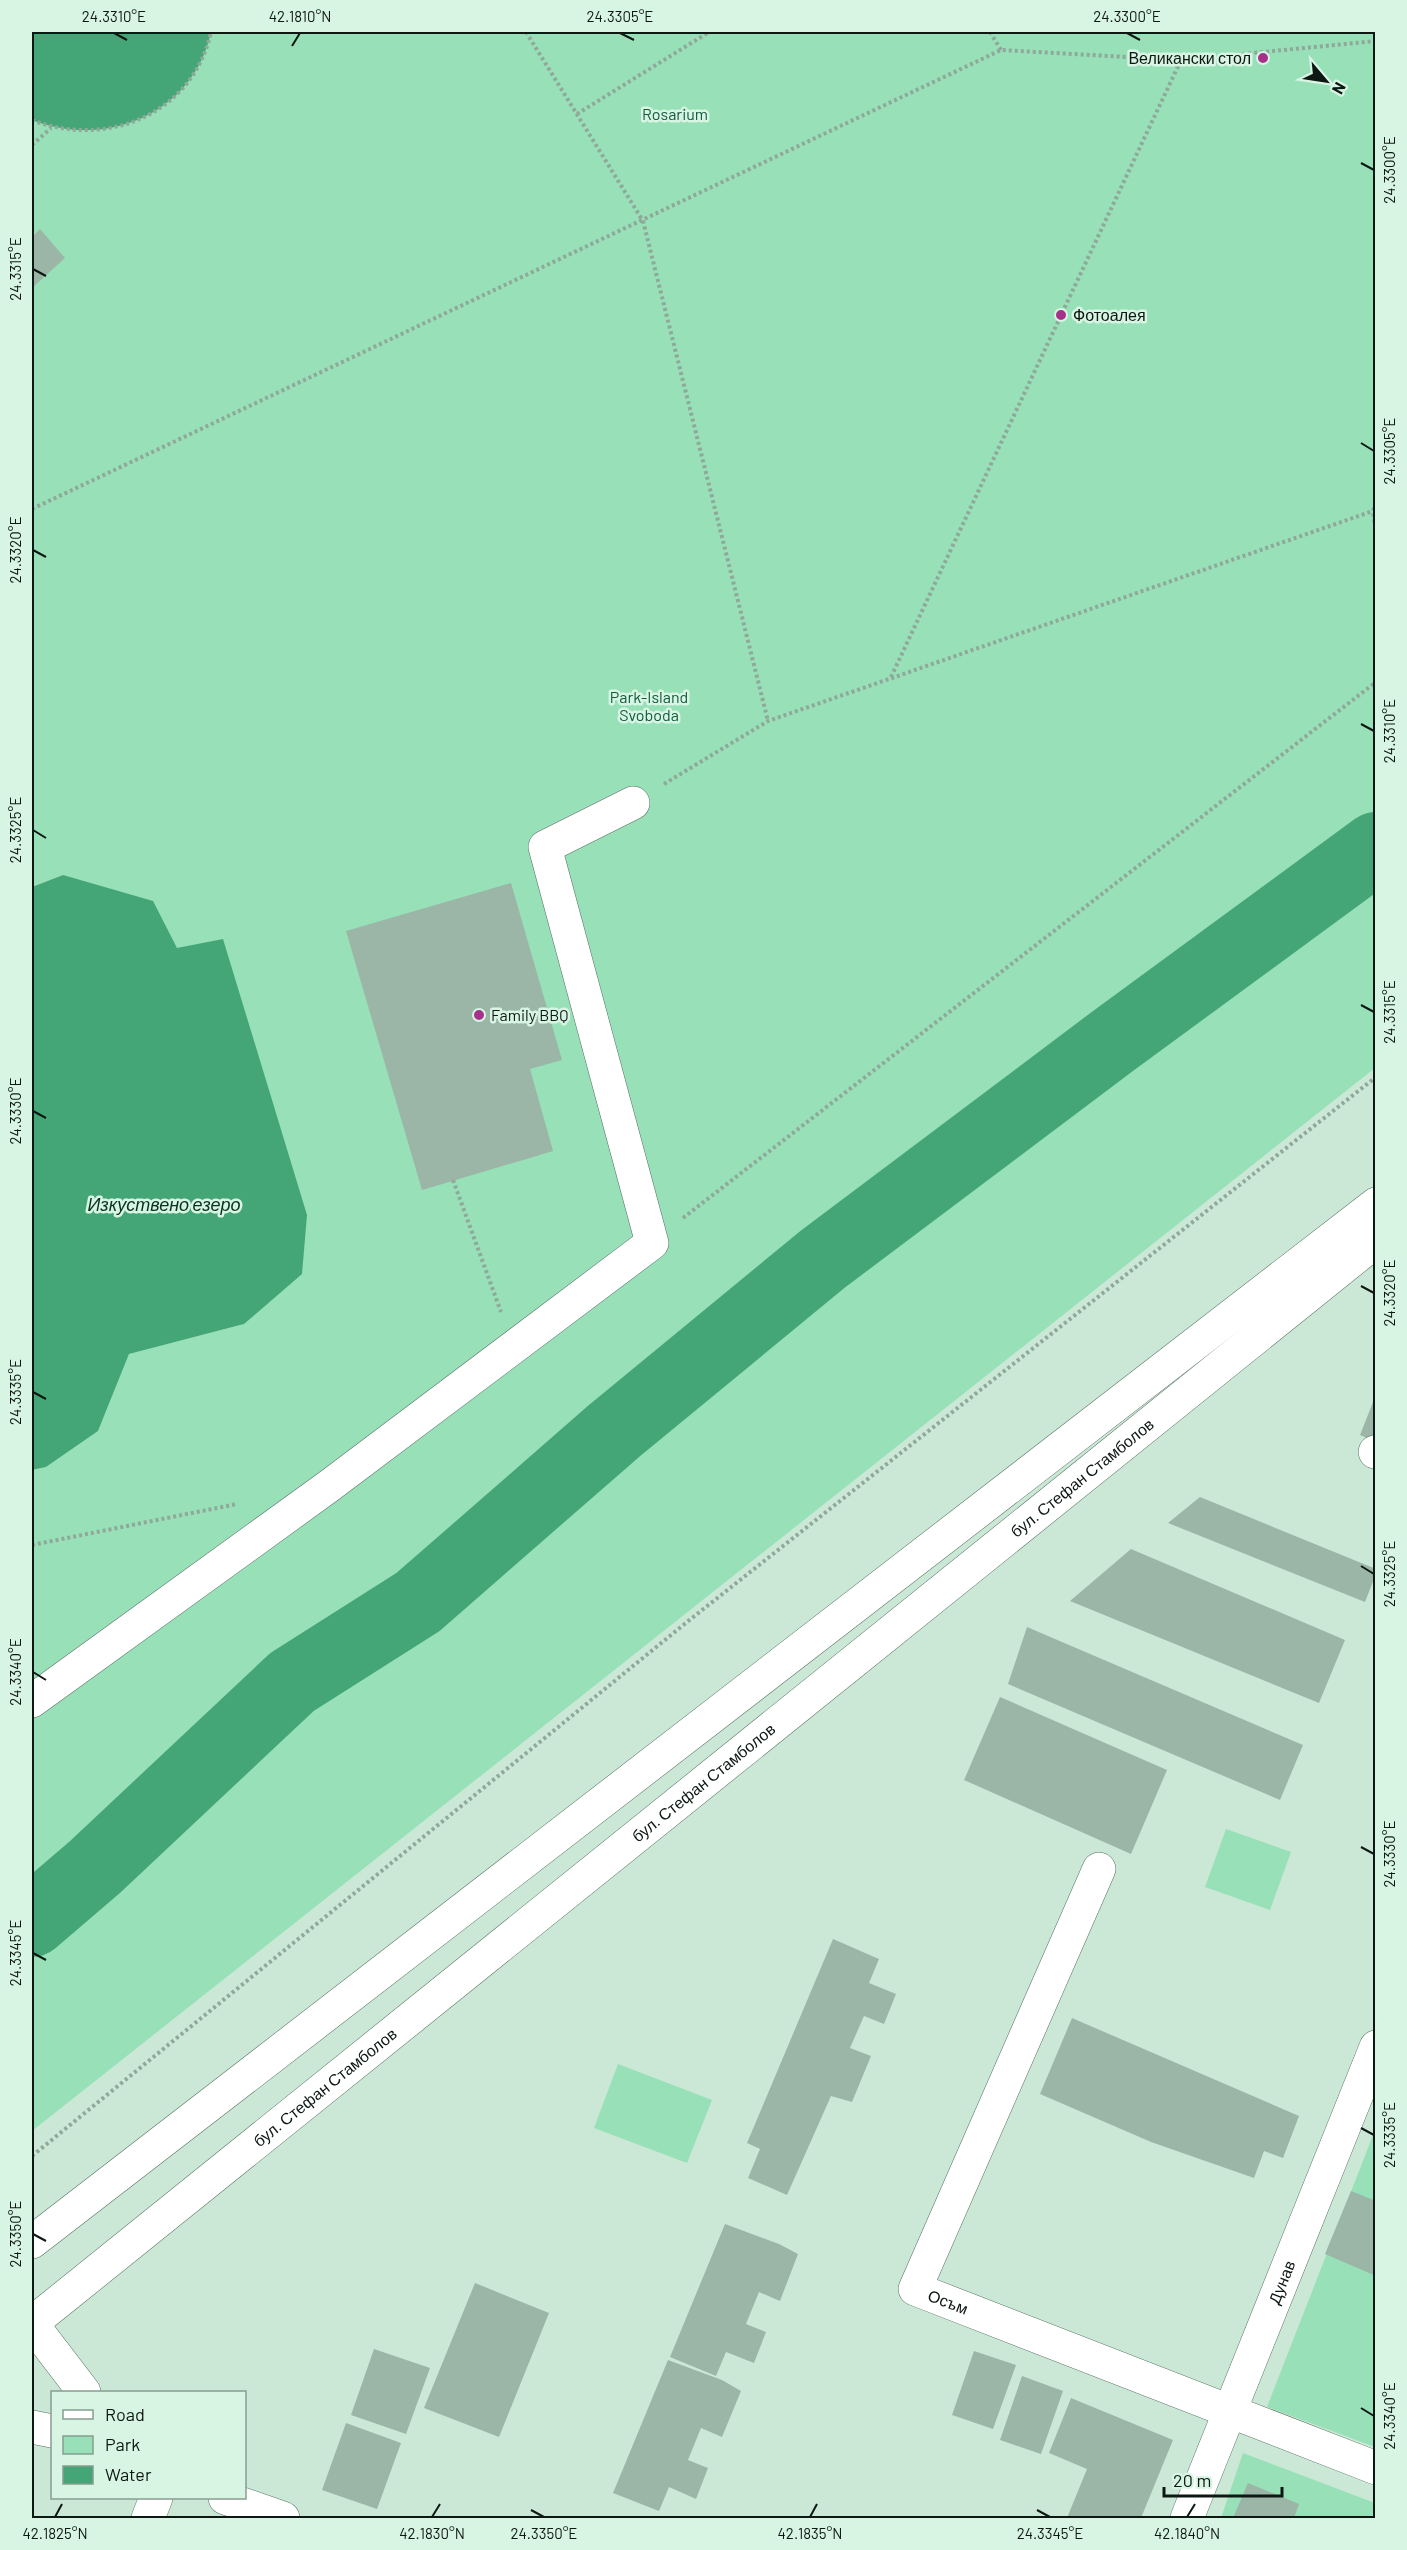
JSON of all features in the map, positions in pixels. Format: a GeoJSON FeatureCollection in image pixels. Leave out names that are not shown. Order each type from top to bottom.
{"type":"FeatureCollection","features":[{"type":"Feature","properties":{"kind":"main road"},"geometry":{"type":"LineString","coordinates":[[32,1701],[329,1486],[652,1243],[545,846],[633,803]]}},
{"type":"Feature","properties":{"kind":"main road"},"geometry":{"type":"LineString","coordinates":[[32,2242],[1376,1204]]}},
{"type":"Feature","properties":{"kind":"main road","name":"бул. Стефан Стамболов"},"geometry":{"type":"LineString","coordinates":[[32,2323],[1376,1241]]}},
{"type":"Feature","properties":{"kind":"main road","name":"Осъм"},"geometry":{"type":"LineString","coordinates":[[1099,1869],[915,2289],[1376,2468]]}},
{"type":"Feature","properties":{"kind":"main road","name":"Дунав"},"geometry":{"type":"LineString","coordinates":[[1187,2518],[1376,2047]]}},
{"type":"Feature","properties":{"kind":"main road"},"geometry":{"type":"LineString","coordinates":[[32,2323],[83,2391]]}},
{"type":"Feature","properties":{"kind":"main road"},"geometry":{"type":"LineString","coordinates":[[32,2427],[51,2431]]}},
{"type":"Feature","properties":{"kind":"main road"},"geometry":{"type":"LineString","coordinates":[[148,2518],[156,2499]]}},
{"type":"Feature","properties":{"kind":"main road"},"geometry":{"type":"LineString","coordinates":[[228,2499],[283,2518]]}},
{"type":"Feature","properties":{"kind":"path"},"geometry":{"type":"LineString","coordinates":[[32,120],[51,128],[91,132],[128,125],[165,105],[190,80],[207,51],[211,32]]}},
{"type":"Feature","properties":{"kind":"path"},"geometry":{"type":"LineString","coordinates":[[526,32],[643,221],[768,721]]}},
{"type":"Feature","properties":{"kind":"path"},"geometry":{"type":"LineString","coordinates":[[577,114],[709,32]]}},
{"type":"Feature","properties":{"kind":"path"},"geometry":{"type":"LineString","coordinates":[[990,32],[1000,50]]}},
{"type":"Feature","properties":{"kind":"path"},"geometry":{"type":"LineString","coordinates":[[32,509],[1000,50],[1181,60],[1376,41]]}},
{"type":"Feature","properties":{"kind":"path"},"geometry":{"type":"LineString","coordinates":[[891,677],[1181,60]]}},
{"type":"Feature","properties":{"kind":"path"},"geometry":{"type":"LineString","coordinates":[[32,145],[51,128]]}},
{"type":"Feature","properties":{"kind":"path"},"geometry":{"type":"LineString","coordinates":[[1376,502],[1373,511],[1376,534]]}},
{"type":"Feature","properties":{"kind":"path"},"geometry":{"type":"LineString","coordinates":[[633,803],[768,721],[1373,511]]}},
{"type":"Feature","properties":{"kind":"path"},"geometry":{"type":"LineString","coordinates":[[652,1243],[1376,682]]}},
{"type":"Feature","properties":{"kind":"path"},"geometry":{"type":"LineString","coordinates":[[32,2156],[687,1622],[1376,1077]]}},
{"type":"Feature","properties":{"kind":"path"},"geometry":{"type":"LineString","coordinates":[[453,1180],[514,1347]]}},
{"type":"Feature","properties":{"kind":"path"},"geometry":{"type":"LineString","coordinates":[[32,1545],[237,1504]]}},
{"type":"Feature","properties":{"kind":"green space","name":"Park-Island Svoboda"},"geometry":{"type":"Polygon","coordinates":[[[32,32],[1375,32],[1375,1068],[32,2131],[32,1470],[46,1467],[98,1431],[129,1354],[244,1324],[177,948],[63,875],[32,887],[32,32]]]}},
{"type":"Feature","properties":{"kind":"green space"},"geometry":{"type":"Polygon","coordinates":[[[1226,1829],[1291,1852],[1270,1910],[1205,1887],[1226,1829]]]}},
{"type":"Feature","properties":{"kind":"green space"},"geometry":{"type":"Polygon","coordinates":[[[618,2064],[712,2100],[687,2163],[594,2128],[618,2064]]]}},
{"type":"Feature","properties":{"kind":"green space"},"geometry":{"type":"Polygon","coordinates":[[[1375,2130],[1375,2447],[1267,2407],[1375,2130]]]}},
{"type":"Feature","properties":{"kind":"green space"},"geometry":{"type":"Polygon","coordinates":[[[1243,2453],[1375,2503],[1375,2518],[1221,2518],[1243,2453]]]}},
{"type":"Feature","properties":{"kind":"water"},"geometry":{"type":"Polygon","coordinates":[[[32,32],[211,32],[201,61],[186,84],[166,104],[143,118],[117,127],[89,130],[60,128],[32,120],[32,32]]]}},
{"type":"Feature","properties":{"kind":"water","name":"Изкуствено езеро"},"geometry":{"type":"Polygon","coordinates":[[[63,875],[153,901],[177,948],[223,939],[307,1215],[302,1274],[244,1324],[129,1354],[98,1431],[46,1467],[32,1470],[32,887],[63,875]]]}},
{"type":"Feature","properties":{"kind":"building"},"geometry":{"type":"Polygon","coordinates":[[[40,229],[65,258],[32,288],[32,237],[40,229]]]}},
{"type":"Feature","properties":{"kind":"building"},"geometry":{"type":"Polygon","coordinates":[[[511,883],[562,1060],[530,1069],[553,1151],[422,1190],[346,931],[511,883]]]}},
{"type":"Feature","properties":{"kind":"building"},"geometry":{"type":"Polygon","coordinates":[[[1376,1397],[1376,1442],[1360,1435],[1376,1397]]]}},
{"type":"Feature","properties":{"kind":"building"},"geometry":{"type":"Polygon","coordinates":[[[1200,1497],[1376,1569],[1365,1602],[1168,1523],[1200,1497]]]}},
{"type":"Feature","properties":{"kind":"building"},"geometry":{"type":"Polygon","coordinates":[[[1131,1549],[1345,1640],[1319,1703],[1070,1601],[1131,1549]]]}},
{"type":"Feature","properties":{"kind":"building"},"geometry":{"type":"Polygon","coordinates":[[[1027,1627],[1303,1745],[1280,1800],[1008,1684],[1027,1627]]]}},
{"type":"Feature","properties":{"kind":"building"},"geometry":{"type":"Polygon","coordinates":[[[1000,1697],[1167,1770],[1131,1854],[964,1780],[1000,1697]]]}},
{"type":"Feature","properties":{"kind":"building"},"geometry":{"type":"Polygon","coordinates":[[[833,1939],[879,1959],[869,1983],[896,1994],[884,2024],[864,2016],[850,2048],[871,2056],[852,2102],[831,2096],[787,2195],[748,2178],[760,2149],[747,2143],[833,1939]]]}},
{"type":"Feature","properties":{"kind":"building"},"geometry":{"type":"Polygon","coordinates":[[[1072,2018],[1299,2116],[1283,2158],[1264,2151],[1254,2178],[1151,2142],[1040,2094],[1072,2018]]]}},
{"type":"Feature","properties":{"kind":"building"},"geometry":{"type":"Polygon","coordinates":[[[1351,2191],[1376,2201],[1376,2276],[1325,2254],[1351,2191]]]}},
{"type":"Feature","properties":{"kind":"building"},"geometry":{"type":"Polygon","coordinates":[[[725,2224],[779,2244],[798,2254],[780,2301],[759,2292],[746,2324],[766,2332],[754,2363],[726,2352],[716,2376],[670,2357],[725,2224]]]}},
{"type":"Feature","properties":{"kind":"building"},"geometry":{"type":"Polygon","coordinates":[[[475,2283],[549,2313],[499,2437],[424,2408],[475,2283]]]}},
{"type":"Feature","properties":{"kind":"building"},"geometry":{"type":"Polygon","coordinates":[[[374,2349],[430,2368],[406,2434],[351,2415],[374,2349]]]}},
{"type":"Feature","properties":{"kind":"building"},"geometry":{"type":"Polygon","coordinates":[[[974,2351],[1016,2365],[993,2429],[952,2415],[974,2351]]]}},
{"type":"Feature","properties":{"kind":"building"},"geometry":{"type":"Polygon","coordinates":[[[668,2360],[722,2380],[741,2391],[722,2437],[701,2428],[688,2460],[708,2468],[696,2499],[669,2487],[659,2511],[613,2493],[668,2360]]]}},
{"type":"Feature","properties":{"kind":"building"},"geometry":{"type":"Polygon","coordinates":[[[1022,2376],[1063,2391],[1041,2454],[1000,2440],[1022,2376]]]}},
{"type":"Feature","properties":{"kind":"building"},"geometry":{"type":"Polygon","coordinates":[[[1071,2398],[1173,2440],[1141,2518],[1067,2518],[1087,2469],[1049,2453],[1071,2398]]]}},
{"type":"Feature","properties":{"kind":"building"},"geometry":{"type":"Polygon","coordinates":[[[346,2423],[401,2443],[377,2509],[322,2490],[346,2423]]]}},
{"type":"Feature","properties":{"kind":"building"},"geometry":{"type":"Polygon","coordinates":[[[1248,2483],[1299,2504],[1294,2518],[1233,2518],[1248,2483]]]}},
{"type":"Feature","properties":{"kind":"waterway"},"geometry":{"type":"LineString","coordinates":[[32,1921],[95,1867],[292,1682],[418,1602],[614,1431],[823,1259],[1113,1041],[1376,848]]}},
{"type":"Feature","properties":{"kind":"place","name":"Великански стол"},"geometry":{"type":"Point","coordinates":[1263,58]}},
{"type":"Feature","properties":{"kind":"place","name":"Фотоалея"},"geometry":{"type":"Point","coordinates":[1061,315]}},
{"type":"Feature","properties":{"kind":"place","name":"Family BBQ"},"geometry":{"type":"Point","coordinates":[479,1015]}},
{"type":"Feature","properties":{"kind":"park label","name":"Rosarium"},"geometry":{"type":"Point","coordinates":[675,114]}}]}
